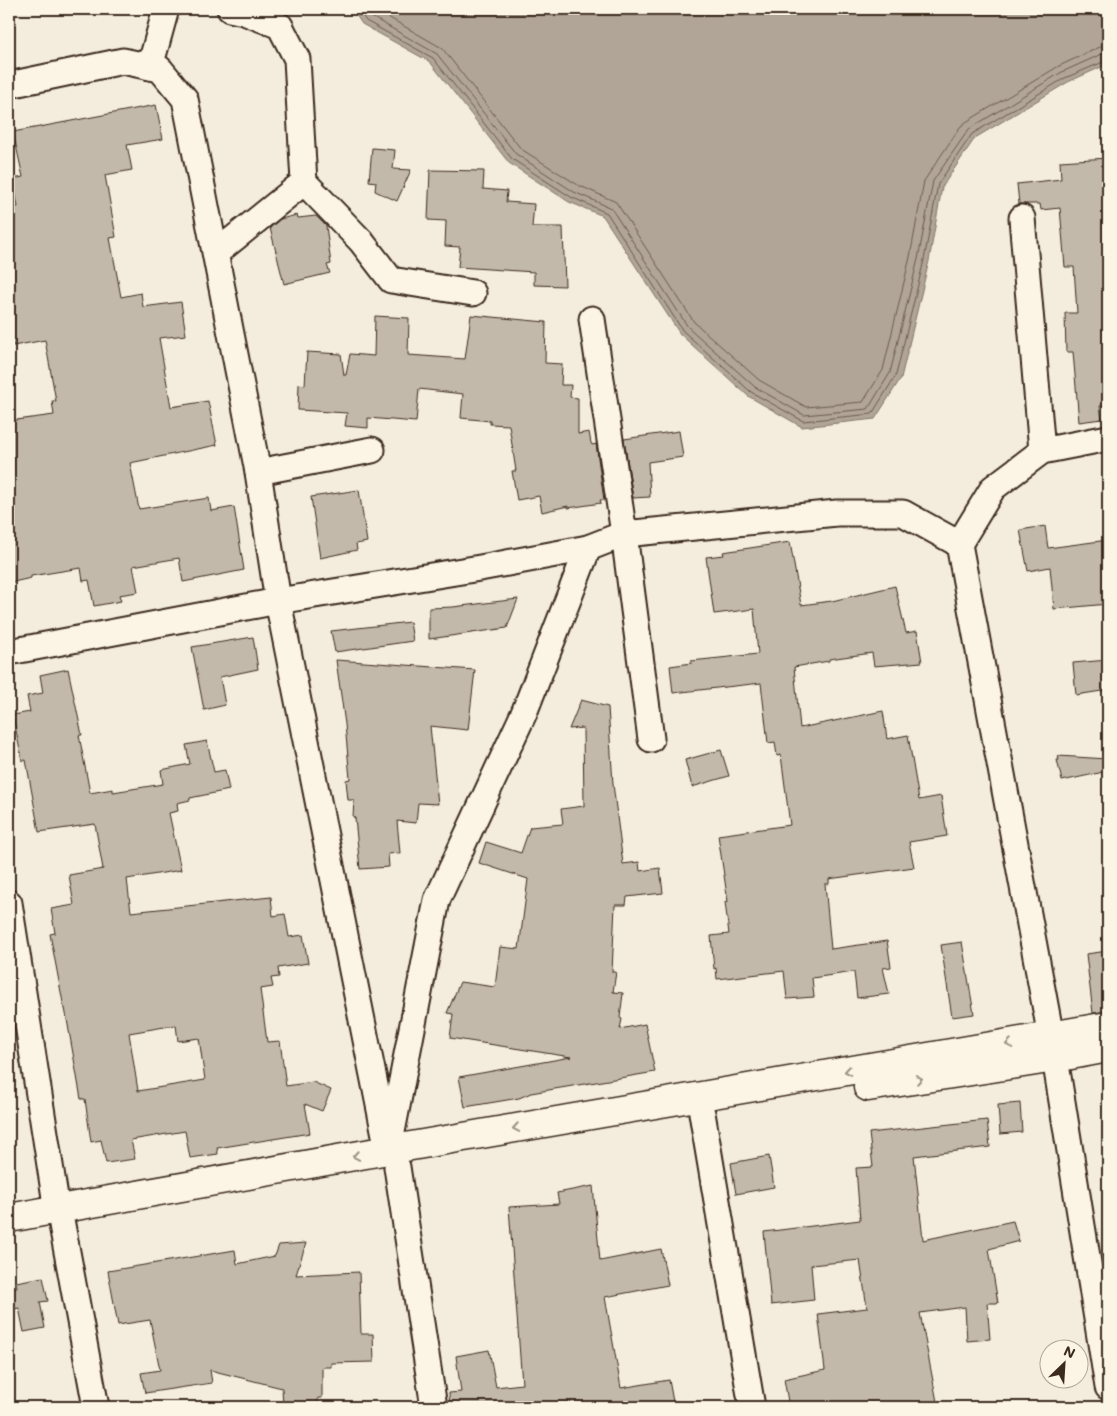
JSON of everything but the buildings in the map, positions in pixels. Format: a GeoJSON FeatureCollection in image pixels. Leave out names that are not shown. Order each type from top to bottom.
{"type":"FeatureCollection","features":[{"type":"Feature","properties":{"kind":"street"},"geometry":{"type":"LineString","coordinates":[[150,67],[166,9]]}},
{"type":"Feature","properties":{"kind":"street"},"geometry":{"type":"LineString","coordinates":[[230,9],[244,12],[280,26],[297,59],[304,182],[361,242],[391,280],[472,293]]}},
{"type":"Feature","properties":{"kind":"street"},"geometry":{"type":"LineString","coordinates":[[9,85],[123,61],[160,69],[185,99],[258,472],[278,601],[393,1158],[434,1407]]}},
{"type":"Feature","properties":{"kind":"street"},"geometry":{"type":"LineString","coordinates":[[216,253],[304,182]]}},
{"type":"Feature","properties":{"kind":"street"},"geometry":{"type":"LineString","coordinates":[[1022,218],[1042,451]]}},
{"type":"Feature","properties":{"kind":"street"},"geometry":{"type":"LineString","coordinates":[[592,319],[624,534],[651,740]]}},
{"type":"Feature","properties":{"kind":"street"},"geometry":{"type":"LineString","coordinates":[[1108,438],[1042,451],[993,488],[959,544],[1053,1047],[1108,1387]]}},
{"type":"Feature","properties":{"kind":"street"},"geometry":{"type":"LineString","coordinates":[[258,472],[372,450]]}},
{"type":"Feature","properties":{"kind":"street"},"geometry":{"type":"LineString","coordinates":[[9,652],[278,601],[480,568],[588,548],[624,534],[837,513],[903,513],[959,544]]}},
{"type":"Feature","properties":{"kind":"street"},"geometry":{"type":"LineString","coordinates":[[393,1158],[437,900],[524,713],[588,548]]}},
{"type":"Feature","properties":{"kind":"street"},"geometry":{"type":"LineString","coordinates":[[9,903],[59,1217],[96,1407]]}},
{"type":"Feature","properties":{"kind":"street"},"geometry":{"type":"LineString","coordinates":[[393,1158],[702,1113],[1053,1047],[1108,1026]]}},
{"type":"Feature","properties":{"kind":"street"},"geometry":{"type":"LineString","coordinates":[[9,1234],[59,1217],[393,1158],[1053,1047],[1108,1048]]}},
{"type":"Feature","properties":{"kind":"street"},"geometry":{"type":"LineString","coordinates":[[702,1113],[752,1407]]}},
{"type":"Feature","properties":{"kind":"street"},"geometry":{"type":"LineString","coordinates":[[9,1218],[59,1217]]}},
{"type":"Feature","properties":{"kind":"water"},"geometry":{"type":"Polygon","coordinates":[[[352,9],[1108,9],[1108,64],[1068,82],[975,138],[942,187],[929,261],[901,378],[875,419],[802,427],[748,396],[680,334],[603,216],[569,202],[509,163],[430,62],[362,24],[352,9]]]}}]}
